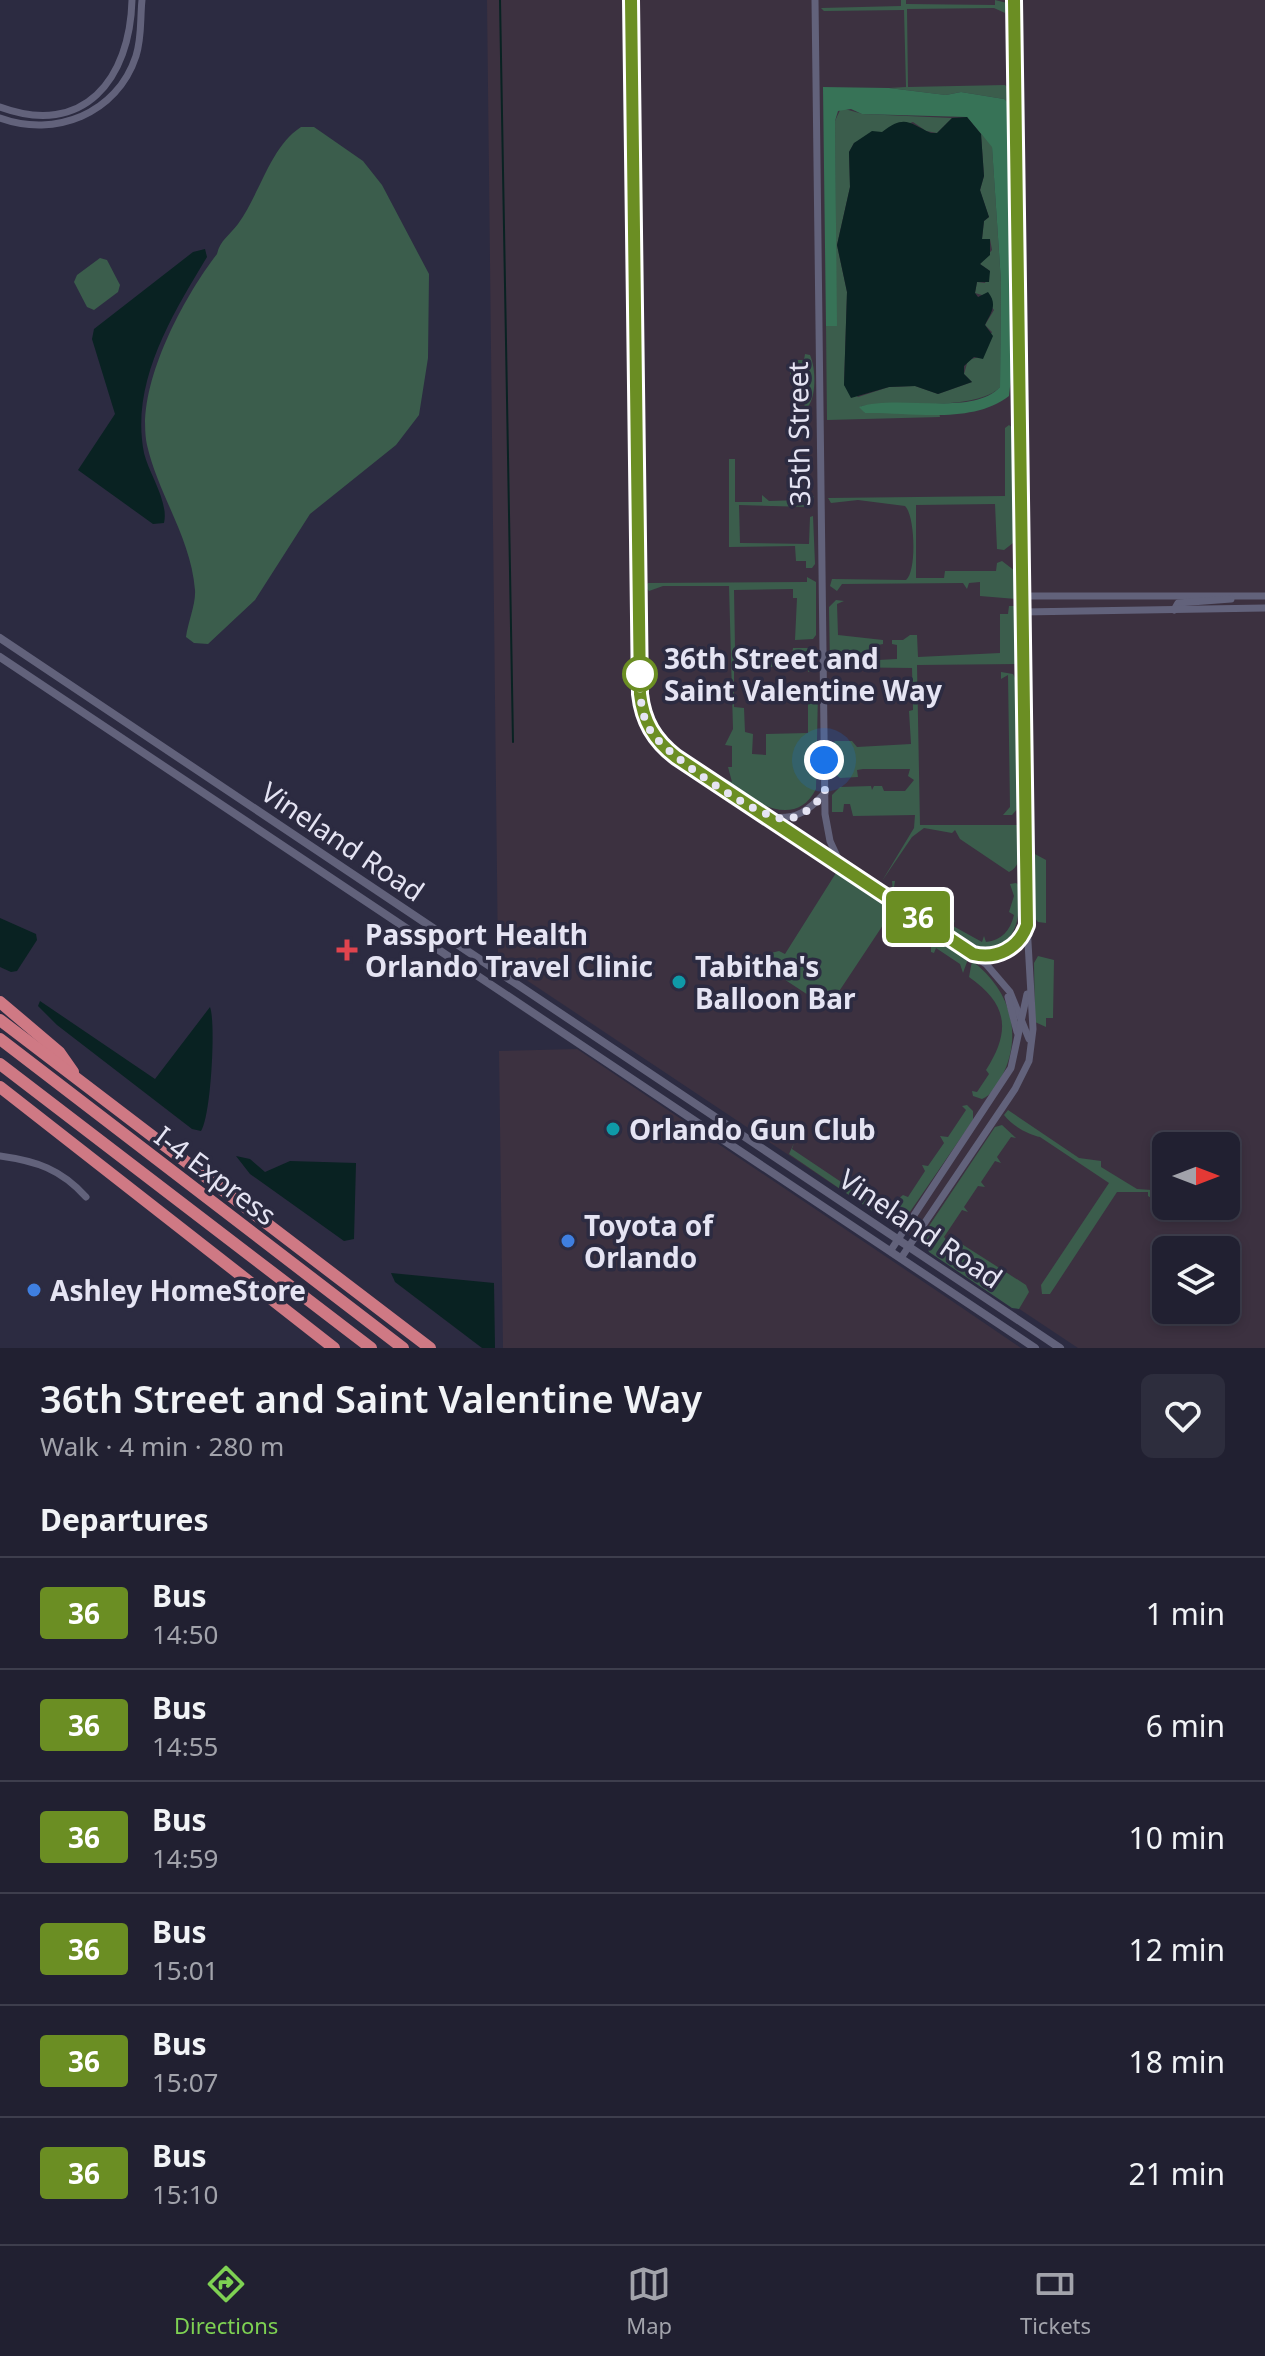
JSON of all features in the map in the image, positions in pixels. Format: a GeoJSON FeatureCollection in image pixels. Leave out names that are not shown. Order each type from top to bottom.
{"type":"FeatureCollection","features":[{"type":"Feature","properties":{"kind":"highway"},"geometry":{"type":"LineString","coordinates":[[0,1002],[59,1052],[79,1081]]}},
{"type":"Feature","properties":{"kind":"highway"},"geometry":{"type":"LineString","coordinates":[[0,1020],[430,1348]]}},
{"type":"Feature","properties":{"kind":"highway","name":"I-4 Express"},"geometry":{"type":"LineString","coordinates":[[0,1039],[403,1348]]}},
{"type":"Feature","properties":{"kind":"highway","name":"I-4 Express"},"geometry":{"type":"LineString","coordinates":[[0,1064],[371,1348]]}},
{"type":"Feature","properties":{"kind":"highway"},"geometry":{"type":"LineString","coordinates":[[2,1090],[334,1348]]}},
{"type":"Feature","properties":{"kind":"street"},"geometry":{"type":"LineString","coordinates":[[0,107],[35,117],[50,117],[71,112],[101,91],[124,56],[131,30],[132,0]]}},
{"type":"Feature","properties":{"kind":"street"},"geometry":{"type":"LineString","coordinates":[[0,118],[35,126],[53,126],[82,117],[105,102],[132,67],[140,39],[142,0]]}},
{"type":"Feature","properties":{"kind":"street"},"geometry":{"type":"LineString","coordinates":[[631,0],[640,694],[648,726],[670,752],[973,954],[996,974],[1010,992],[1029,1039],[1026,1070]]}},
{"type":"Feature","properties":{"kind":"street","name":"35th Street"},"geometry":{"type":"LineString","coordinates":[[815,0],[825,793],[827,828],[841,865]]}},
{"type":"Feature","properties":{"kind":"street"},"geometry":{"type":"LineString","coordinates":[[901,1258],[1026,1070],[1033,1037],[1028,988],[1014,0]]}},
{"type":"Feature","properties":{"kind":"street"},"geometry":{"type":"LineString","coordinates":[[1022,596],[1265,596]]}},
{"type":"Feature","properties":{"kind":"street"},"geometry":{"type":"LineString","coordinates":[[1174,610],[1178,603],[1219,602],[1245,596]]}},
{"type":"Feature","properties":{"kind":"street"},"geometry":{"type":"LineString","coordinates":[[1022,612],[1265,608]]}},
{"type":"Feature","properties":{"kind":"street","name":"Vineland Road"},"geometry":{"type":"LineString","coordinates":[[0,638],[1060,1348]]}},
{"type":"Feature","properties":{"kind":"street","name":"Vineland Road"},"geometry":{"type":"LineString","coordinates":[[0,657],[1035,1348]]}},
{"type":"Feature","properties":{"kind":"street"},"geometry":{"type":"LineString","coordinates":[[768,817],[795,817],[812,807],[825,793]]}},
{"type":"Feature","properties":{"kind":"street"},"geometry":{"type":"LineString","coordinates":[[240,818],[250,805]]}},
{"type":"Feature","properties":{"kind":"street"},"geometry":{"type":"LineString","coordinates":[[366,902],[375,889]]}},
{"type":"Feature","properties":{"kind":"street"},"geometry":{"type":"LineString","coordinates":[[973,954],[984,957],[1003,952],[1019,940],[1027,925]]}},
{"type":"Feature","properties":{"kind":"street"},"geometry":{"type":"LineString","coordinates":[[996,974],[1013,1009],[1018,1038]]}},
{"type":"Feature","properties":{"kind":"street"},"geometry":{"type":"LineString","coordinates":[[891,1250],[1002,1085],[1016,1057],[1028,988]]}},
{"type":"Feature","properties":{"kind":"street"},"geometry":{"type":"LineString","coordinates":[[593,1052],[600,1039]]}},
{"type":"Feature","properties":{"kind":"street"},"geometry":{"type":"LineString","coordinates":[[696,1121],[704,1109]]}},
{"type":"Feature","properties":{"kind":"street"},"geometry":{"type":"LineString","coordinates":[[0,1156],[37,1162],[59,1171],[86,1197]]}},
{"type":"Feature","properties":{"kind":"street"},"geometry":{"type":"LineString","coordinates":[[768,1169],[775,1157]]}},
{"type":"Feature","properties":{"kind":"shaded area"},"geometry":{"type":"Polygon","coordinates":[[[487,0],[1265,0],[1265,1348],[1078,1348],[498,961],[487,0]]]}},
{"type":"Feature","properties":{"kind":"shaded area"},"geometry":{"type":"Polygon","coordinates":[[[967,117],[981,134],[984,176],[980,190],[989,217],[984,221],[982,239],[990,239],[990,255],[980,264],[990,271],[989,282],[977,282],[975,293],[978,297],[988,292],[993,301],[985,325],[993,336],[983,359],[974,357],[964,366],[964,374],[972,382],[938,394],[915,386],[889,387],[851,398],[844,385],[847,292],[837,245],[850,187],[849,152],[854,143],[872,131],[882,132],[896,123],[907,122],[937,133],[952,118],[967,117]]]}},
{"type":"Feature","properties":{"kind":"shaded area"},"geometry":{"type":"Polygon","coordinates":[[[205,249],[207,257],[180,302],[157,350],[143,401],[141,427],[144,453],[165,515],[164,523],[153,524],[78,470],[115,414],[92,339],[94,329],[193,252],[205,249]]]}},
{"type":"Feature","properties":{"kind":"shaded area"},"geometry":{"type":"Polygon","coordinates":[[[0,918],[36,934],[37,940],[17,971],[0,967],[0,918]]]}},
{"type":"Feature","properties":{"kind":"shaded area"},"geometry":{"type":"Polygon","coordinates":[[[40,1001],[155,1079],[210,1007],[212,1069],[201,1131],[192,1129],[57,1025],[38,1006],[40,1001]]]}},
{"type":"Feature","properties":{"kind":"shaded area"},"geometry":{"type":"Polygon","coordinates":[[[577,1049],[1021,1348],[503,1348],[499,1051],[577,1049]]]}},
{"type":"Feature","properties":{"kind":"shaded area"},"geometry":{"type":"Polygon","coordinates":[[[236,1156],[250,1159],[265,1172],[290,1161],[356,1163],[354,1239],[344,1241],[250,1174],[236,1156]]]}},
{"type":"Feature","properties":{"kind":"shaded area"},"geometry":{"type":"Polygon","coordinates":[[[391,1273],[494,1283],[495,1348],[482,1348],[395,1282],[391,1273]]]}},
{"type":"Feature","properties":{"kind":"green space"},"geometry":{"type":"Polygon","coordinates":[[[901,0],[906,0],[906,4],[995,5],[995,0],[1007,3],[1005,13],[994,8],[907,9],[908,87],[1005,85],[1009,89],[1009,112],[1004,99],[961,92],[946,95],[889,88],[906,87],[904,10],[824,11],[821,8],[901,6],[901,0]]]}},
{"type":"Feature","properties":{"kind":"green space"},"geometry":{"type":"Polygon","coordinates":[[[823,87],[889,88],[946,95],[961,92],[1004,99],[1009,104],[1013,359],[1009,396],[994,405],[977,411],[940,415],[865,413],[859,407],[972,401],[1000,387],[1001,282],[992,147],[967,117],[862,114],[851,109],[838,111],[835,121],[837,326],[826,326],[823,87]]]}},
{"type":"Feature","properties":{"kind":"green space"},"geometry":{"type":"Polygon","coordinates":[[[841,108],[863,114],[952,118],[937,133],[926,131],[913,122],[854,143],[849,152],[850,187],[837,245],[847,292],[844,385],[858,397],[889,387],[915,386],[938,394],[972,382],[964,374],[968,360],[979,357],[992,332],[985,325],[994,310],[982,295],[975,293],[977,282],[985,283],[990,271],[980,264],[992,250],[990,239],[982,239],[984,221],[989,217],[980,190],[984,176],[981,134],[992,146],[1001,282],[1000,387],[989,395],[955,403],[861,406],[865,413],[939,412],[940,417],[827,420],[826,326],[836,326],[835,121],[841,108]]]}},
{"type":"Feature","properties":{"kind":"green space"},"geometry":{"type":"Polygon","coordinates":[[[301,127],[314,127],[363,161],[382,185],[429,274],[428,358],[419,415],[396,445],[310,514],[255,600],[208,644],[194,643],[186,637],[195,595],[192,571],[147,445],[145,422],[148,397],[165,344],[190,294],[223,241],[246,212],[281,146],[301,127]]]}},
{"type":"Feature","properties":{"kind":"green space"},"geometry":{"type":"Polygon","coordinates":[[[100,258],[107,260],[120,285],[118,292],[94,310],[87,307],[74,282],[77,275],[100,258]]]}},
{"type":"Feature","properties":{"kind":"green space"},"geometry":{"type":"Polygon","coordinates":[[[805,354],[810,355],[814,375],[814,391],[806,409],[803,402],[798,402],[797,379],[790,379],[790,360],[804,360],[805,354]]]}},
{"type":"Feature","properties":{"kind":"green space"},"geometry":{"type":"Polygon","coordinates":[[[1009,425],[1014,429],[1013,543],[1004,550],[997,549],[995,504],[916,505],[916,578],[944,578],[945,571],[996,571],[997,563],[1002,561],[1015,571],[1016,599],[980,596],[980,582],[969,583],[967,589],[963,583],[842,584],[837,591],[830,586],[832,579],[906,580],[912,566],[913,543],[911,520],[905,506],[858,500],[831,503],[828,498],[1005,496],[1005,428],[1009,425]]]}},
{"type":"Feature","properties":{"kind":"green space"},"geometry":{"type":"Polygon","coordinates":[[[729,459],[735,459],[735,502],[762,502],[762,495],[769,501],[802,500],[806,496],[814,496],[810,507],[739,505],[740,543],[809,544],[810,517],[813,516],[815,564],[812,568],[806,568],[806,561],[796,561],[795,546],[729,547],[729,459]]]}},
{"type":"Feature","properties":{"kind":"green space"},"geometry":{"type":"Polygon","coordinates":[[[807,577],[816,582],[816,635],[813,639],[795,640],[797,598],[793,598],[793,589],[734,590],[735,648],[741,648],[742,655],[792,654],[793,648],[814,648],[816,668],[808,672],[808,666],[734,668],[734,707],[744,708],[745,732],[753,734],[752,754],[766,755],[766,734],[808,733],[808,685],[818,691],[816,789],[807,802],[784,810],[759,803],[726,779],[732,782],[728,767],[732,767],[732,746],[725,745],[733,729],[729,586],[663,586],[649,591],[645,586],[648,583],[807,582],[807,577]]]}},
{"type":"Feature","properties":{"kind":"green space"},"geometry":{"type":"Polygon","coordinates":[[[836,600],[844,601],[837,604],[838,635],[883,640],[883,644],[878,645],[878,660],[897,659],[897,645],[892,644],[892,640],[903,640],[910,635],[917,635],[918,657],[1000,653],[1000,614],[1008,614],[1009,606],[1016,606],[1018,664],[917,665],[920,825],[1018,825],[1019,858],[1009,872],[960,839],[955,830],[952,833],[924,828],[912,837],[882,881],[914,828],[915,815],[853,816],[850,804],[844,804],[843,812],[832,812],[832,795],[840,787],[871,786],[872,790],[874,786],[882,786],[884,791],[905,791],[914,780],[908,776],[910,769],[863,769],[857,770],[858,777],[840,778],[833,772],[831,745],[835,741],[852,741],[857,747],[911,744],[909,711],[913,710],[912,668],[830,667],[829,607],[836,600]]]}},
{"type":"Feature","properties":{"kind":"green space"},"geometry":{"type":"Polygon","coordinates":[[[1001,672],[1013,674],[1017,682],[1019,807],[1012,815],[1003,815],[1010,807],[1008,675],[1001,679],[1001,672]]]}},
{"type":"Feature","properties":{"kind":"green space"},"geometry":{"type":"Polygon","coordinates":[[[1033,853],[1046,860],[1046,923],[1038,922],[1034,917],[1033,853]]]}},
{"type":"Feature","properties":{"kind":"green space"},"geometry":{"type":"Polygon","coordinates":[[[836,873],[892,908],[894,918],[890,925],[885,922],[828,1008],[764,966],[767,954],[779,951],[785,954],[836,873]]]}},
{"type":"Feature","properties":{"kind":"green space"},"geometry":{"type":"Polygon","coordinates":[[[892,881],[895,881],[894,887],[919,903],[925,900],[923,906],[950,924],[955,920],[953,926],[982,942],[984,936],[986,942],[1001,937],[1010,926],[1014,915],[1009,912],[1014,896],[1010,884],[1016,883],[1020,886],[1020,897],[1014,930],[1001,944],[977,946],[893,892],[892,881]]]}},
{"type":"Feature","properties":{"kind":"green space"},"geometry":{"type":"Polygon","coordinates":[[[905,922],[913,922],[968,959],[963,973],[960,964],[936,948],[934,953],[931,952],[931,945],[906,927],[905,934],[901,931],[899,927],[905,922]]]}},
{"type":"Feature","properties":{"kind":"green space"},"geometry":{"type":"Polygon","coordinates":[[[1038,956],[1054,960],[1053,1018],[1046,1018],[1046,1027],[1035,1022],[1034,963],[1038,956]]]}},
{"type":"Feature","properties":{"kind":"green space"},"geometry":{"type":"Polygon","coordinates":[[[972,961],[985,972],[1004,998],[1012,1028],[1009,1060],[991,1092],[982,1099],[973,1096],[972,1091],[977,1092],[989,1074],[986,1070],[999,1043],[1002,1019],[992,997],[969,977],[972,961]]]}},
{"type":"Feature","properties":{"kind":"green space"},"geometry":{"type":"Polygon","coordinates":[[[967,1105],[973,1111],[973,1120],[903,1222],[887,1221],[789,1154],[794,1143],[792,1149],[871,1202],[875,1197],[893,1203],[903,1195],[908,1197],[925,1171],[922,1165],[928,1166],[944,1143],[940,1136],[948,1137],[966,1110],[962,1106],[967,1105]]]}},
{"type":"Feature","properties":{"kind":"green space"},"geometry":{"type":"Polygon","coordinates":[[[1008,1110],[1079,1158],[1101,1161],[1101,1167],[1137,1189],[1152,1190],[1152,1198],[1148,1192],[1117,1192],[1050,1294],[1042,1294],[1041,1285],[1109,1183],[1040,1137],[1017,1127],[1004,1115],[1008,1110]]]}},
{"type":"Feature","properties":{"kind":"green space"},"geometry":{"type":"Polygon","coordinates":[[[1002,1125],[1016,1138],[1011,1137],[997,1157],[1001,1163],[995,1161],[981,1182],[985,1187],[978,1186],[964,1207],[968,1212],[962,1210],[944,1237],[952,1247],[957,1241],[1026,1285],[1029,1292],[1019,1309],[1012,1308],[929,1252],[923,1235],[995,1127],[1002,1125]]]}},
{"type":"Feature","properties":{"kind":"waterway"},"geometry":{"type":"LineString","coordinates":[[500,0],[513,742]]}},
{"type":"Feature","properties":{"kind":"bus line","name":"36"},"geometry":{"type":"LineString","coordinates":[[631,0],[640,694],[644,717],[651,732],[676,757],[973,954],[984,957],[1012,947],[1024,934],[1027,925],[1014,0]]}},
{"type":"Feature","properties":{"kind":"place","name":"36th Street and Saint Valentine Way"},"geometry":{"type":"Point","coordinates":[640,674]}},
{"type":"Feature","properties":{"kind":"place","name":"Passport Health Orlando Travel Clinic"},"geometry":{"type":"Point","coordinates":[347,950]}},
{"type":"Feature","properties":{"kind":"place","name":"Tabitha's Balloon Bar"},"geometry":{"type":"Point","coordinates":[679,982]}},
{"type":"Feature","properties":{"kind":"place","name":"Orlando Gun Club"},"geometry":{"type":"Point","coordinates":[613,1129]}},
{"type":"Feature","properties":{"kind":"place","name":"Toyota of Orlando"},"geometry":{"type":"Point","coordinates":[568,1241]}},
{"type":"Feature","properties":{"kind":"place","name":"Ashley HomeStore"},"geometry":{"type":"Point","coordinates":[34,1290]}},
{"type":"Feature","properties":{"kind":"route"},"geometry":{"type":"LineString","coordinates":[[640,674],[644,717],[659,741],[676,757],[768,817],[795,817],[812,807],[825,793],[824,760]]}}]}
